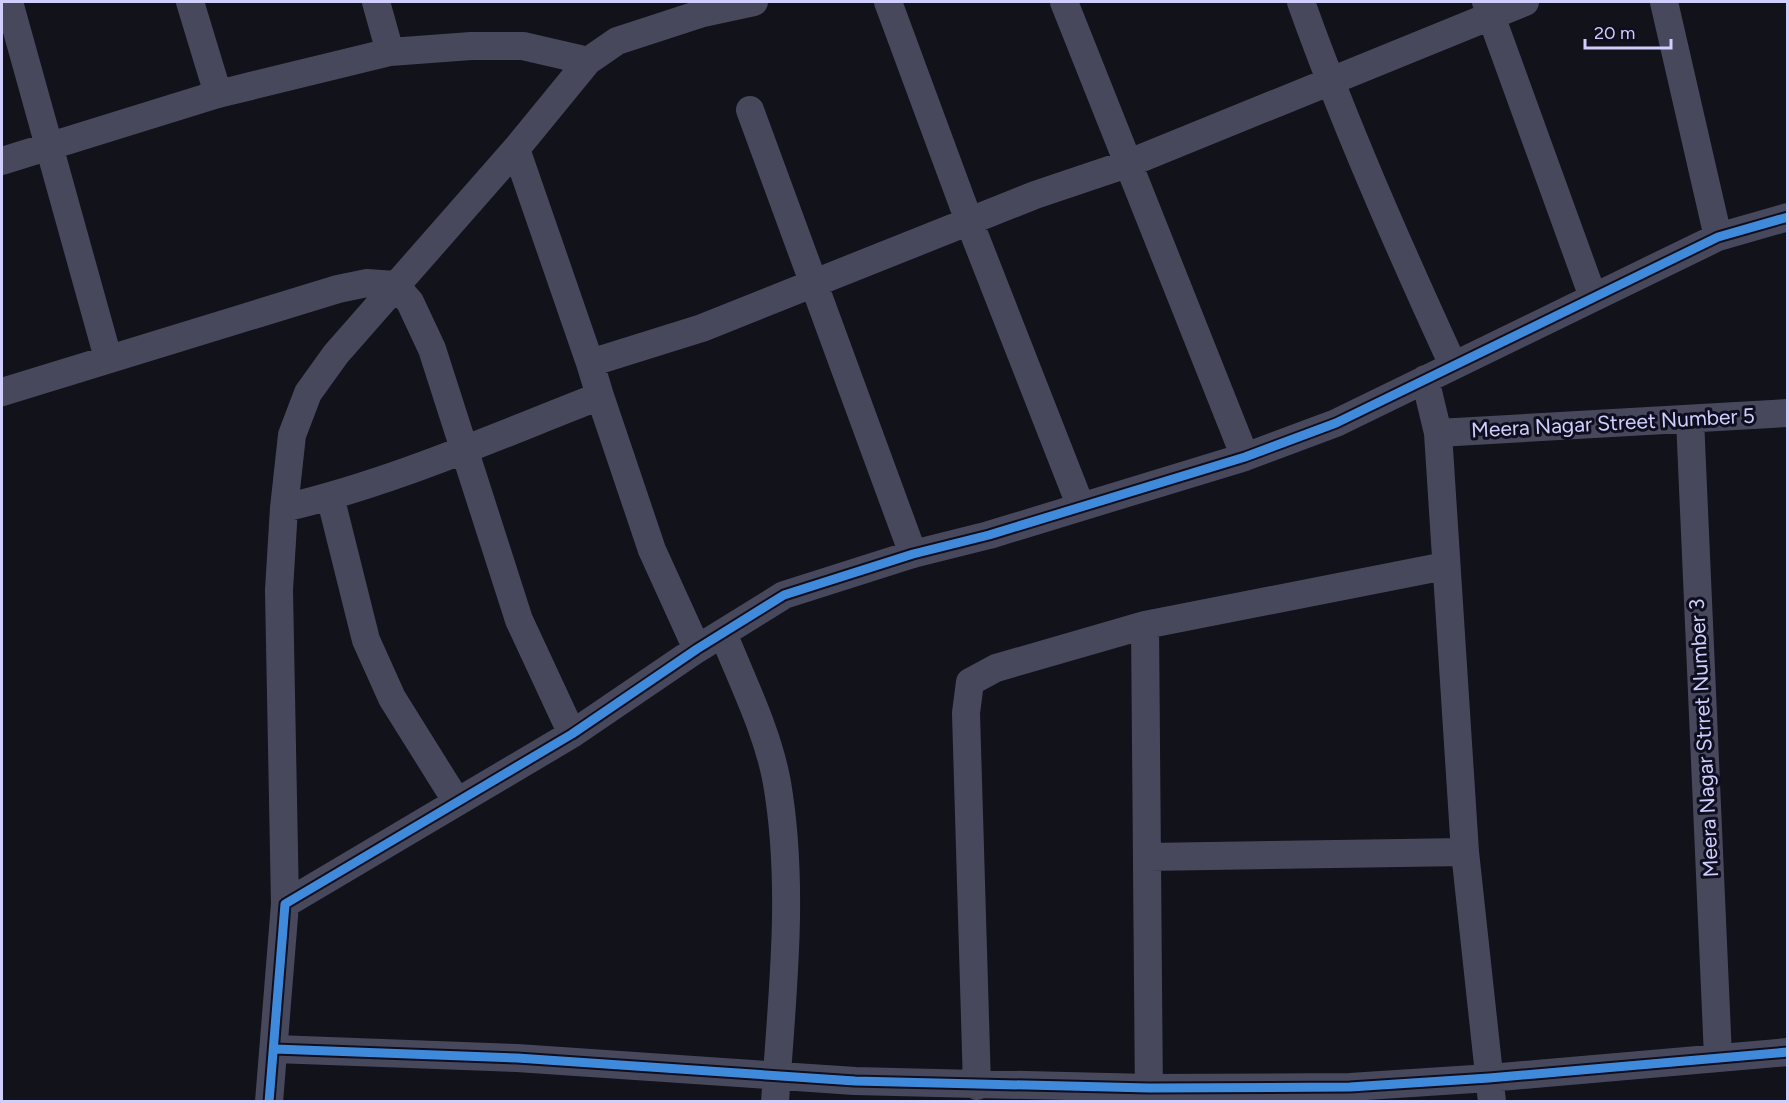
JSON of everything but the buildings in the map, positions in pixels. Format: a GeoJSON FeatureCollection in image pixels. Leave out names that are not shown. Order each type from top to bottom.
{"type":"FeatureCollection","features":[{"type":"Feature","properties":{"kind":"street"},"geometry":{"type":"LineString","coordinates":[[9,2],[108,358]]}},
{"type":"Feature","properties":{"kind":"street"},"geometry":{"type":"LineString","coordinates":[[190,2],[218,94]]}},
{"type":"Feature","properties":{"kind":"street"},"geometry":{"type":"LineString","coordinates":[[376,2],[390,52]]}},
{"type":"Feature","properties":{"kind":"street"},"geometry":{"type":"LineString","coordinates":[[269,1101],[285,904],[279,590],[284,508],[292,435],[308,393],[336,354],[516,149],[588,61],[617,41],[700,7],[754,2]]}},
{"type":"Feature","properties":{"kind":"street"},"geometry":{"type":"LineString","coordinates":[[888,2],[969,221],[1081,507]]}},
{"type":"Feature","properties":{"kind":"street"},"geometry":{"type":"LineString","coordinates":[[1064,2],[1245,457]]}},
{"type":"Feature","properties":{"kind":"street"},"geometry":{"type":"LineString","coordinates":[[1301,2],[1329,80],[1398,246],[1453,364]]}},
{"type":"Feature","properties":{"kind":"street"},"geometry":{"type":"LineString","coordinates":[[590,363],[702,328],[969,221],[1127,164],[1329,80],[1489,8],[1525,2]]}},
{"type":"Feature","properties":{"kind":"street"},"geometry":{"type":"LineString","coordinates":[[1664,2],[1718,237]]}},
{"type":"Feature","properties":{"kind":"street"},"geometry":{"type":"LineString","coordinates":[[1489,8],[1593,297]]}},
{"type":"Feature","properties":{"kind":"street"},"geometry":{"type":"LineString","coordinates":[[2,161],[218,94],[390,52],[471,46],[523,46],[588,61]]}},
{"type":"Feature","properties":{"kind":"street"},"geometry":{"type":"LineString","coordinates":[[750,110],[913,554]]}},
{"type":"Feature","properties":{"kind":"street"},"geometry":{"type":"LineString","coordinates":[[516,149],[652,550],[697,648]]}},
{"type":"Feature","properties":{"kind":"street"},"geometry":{"type":"LineString","coordinates":[[285,904],[572,734],[697,648],[784,595],[913,554],[989,535],[1245,457],[1336,423],[1453,364],[1718,237],[1788,217]]}},
{"type":"Feature","properties":{"kind":"street"},"geometry":{"type":"LineString","coordinates":[[2,392],[338,290],[367,283],[395,285],[410,302],[432,349],[462,449],[519,620],[572,734]]}},
{"type":"Feature","properties":{"kind":"street"},"geometry":{"type":"LineString","coordinates":[[1425,379],[1438,433],[1445,566],[1466,852],[1490,1090]]}},
{"type":"Feature","properties":{"kind":"street"},"geometry":{"type":"LineString","coordinates":[[284,508],[330,496],[600,396]]}},
{"type":"Feature","properties":{"kind":"street","name":"Meera Nagar Street Number 5"},"geometry":{"type":"LineString","coordinates":[[1438,433],[1788,413]]}},
{"type":"Feature","properties":{"kind":"street","name":"Meera Nagar Strret Number 3"},"geometry":{"type":"LineString","coordinates":[[1690,419],[1718,1057]]}},
{"type":"Feature","properties":{"kind":"street"},"geometry":{"type":"LineString","coordinates":[[330,496],[366,640],[392,698],[457,802]]}},
{"type":"Feature","properties":{"kind":"street"},"geometry":{"type":"LineString","coordinates":[[977,1086],[966,714],[970,682],[996,668],[1145,625],[1445,566]]}},
{"type":"Feature","properties":{"kind":"street"},"geometry":{"type":"LineString","coordinates":[[1145,625],[1149,1095]]}},
{"type":"Feature","properties":{"kind":"street"},"geometry":{"type":"LineString","coordinates":[[723,633],[777,781],[784,839],[786,917],[776,1088]]}},
{"type":"Feature","properties":{"kind":"street"},"geometry":{"type":"LineString","coordinates":[[1147,857],[1466,852]]}},
{"type":"Feature","properties":{"kind":"street"},"geometry":{"type":"LineString","coordinates":[[275,1049],[517,1058],[776,1088],[977,1086],[1149,1095],[1350,1087],[1490,1090],[1718,1057],[1788,1052]]}},
{"type":"Feature","properties":{"kind":"cycle path"},"geometry":{"type":"LineString","coordinates":[[269,1102],[285,904],[572,734],[697,649],[784,595],[913,554],[989,535],[1245,457],[1336,423],[1718,237],[1788,217]]}},
{"type":"Feature","properties":{"kind":"cycle path"},"geometry":{"type":"LineString","coordinates":[[275,1049],[517,1058],[855,1081],[1149,1088],[1350,1087],[1489,1078],[1788,1052]]}}]}
